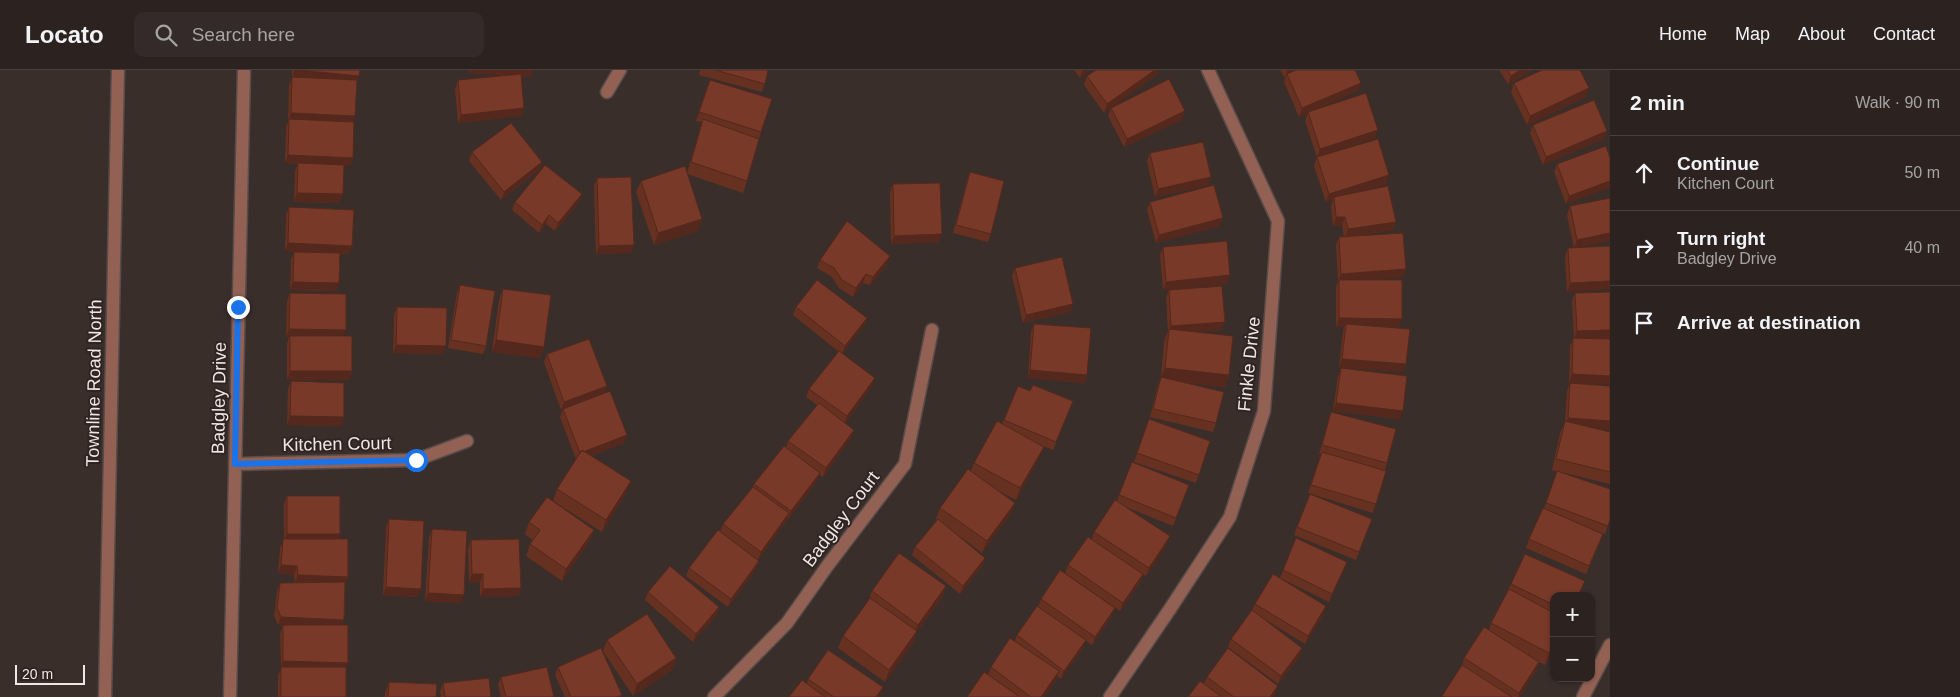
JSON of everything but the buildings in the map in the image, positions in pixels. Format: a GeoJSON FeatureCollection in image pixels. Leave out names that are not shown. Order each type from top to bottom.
{"type":"FeatureCollection","features":[{"type":"Feature","properties":{"kind":"street","name":"Townline Road North"},"geometry":{"type":"LineString","coordinates":[[105,697],[118,70]]}},
{"type":"Feature","properties":{"kind":"street","name":"Badgley Drive"},"geometry":{"type":"LineString","coordinates":[[230,697],[244,70]]}},
{"type":"Feature","properties":{"kind":"street"},"geometry":{"type":"LineString","coordinates":[[607,92],[620,70]]}},
{"type":"Feature","properties":{"kind":"street","name":"Finkle Drive"},"geometry":{"type":"LineString","coordinates":[[1110,697],[1230,517],[1264,411],[1278,221],[1208,70]]}},
{"type":"Feature","properties":{"kind":"street","name":"Badgley Court"},"geometry":{"type":"LineString","coordinates":[[714,697],[786,623],[905,464],[932,330]]}},
{"type":"Feature","properties":{"kind":"street","name":"Kitchen Court"},"geometry":{"type":"LineString","coordinates":[[235,464],[416,460],[467,441]]}},
{"type":"Feature","properties":{"kind":"street"},"geometry":{"type":"LineString","coordinates":[[1583,697],[1610,645]]}},
{"type":"Feature","properties":{"kind":"route"},"geometry":{"type":"LineString","coordinates":[[238,307],[235,464],[416,460]]}}]}
